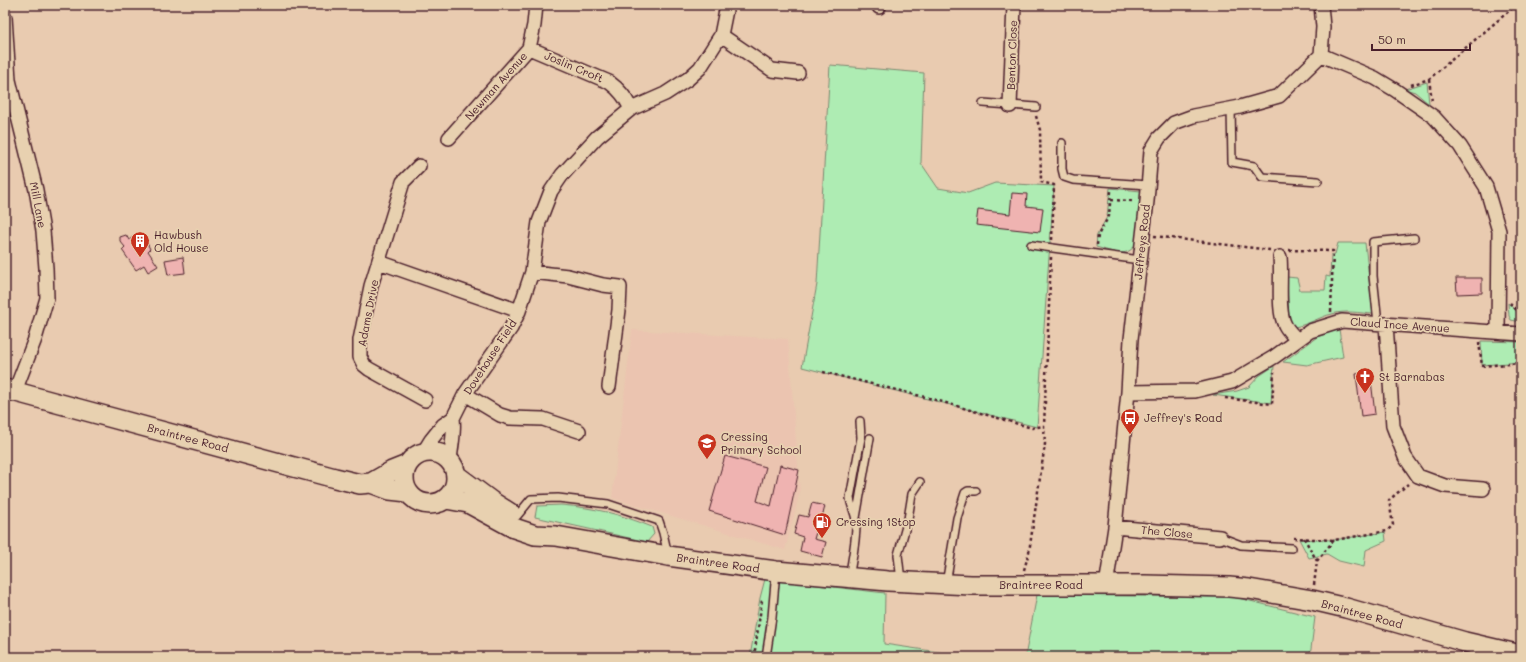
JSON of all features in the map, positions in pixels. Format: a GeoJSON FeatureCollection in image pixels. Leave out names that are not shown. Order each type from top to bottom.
{"type":"FeatureCollection","features":[{"type":"Feature","properties":{"kind":"main road","name":"Braintree Road"},"geometry":{"type":"LineString","coordinates":[[10,390],[335,478],[360,484],[371,483],[390,490],[408,492]]}},
{"type":"Feature","properties":{"kind":"main road"},"geometry":{"type":"LineString","coordinates":[[371,483],[392,471],[407,465],[414,458],[423,453],[438,453],[453,468],[454,489],[446,499],[439,503],[426,504],[414,499],[408,492],[404,480],[407,465]]}},
{"type":"Feature","properties":{"kind":"main road","name":"Braintree Road"},"geometry":{"type":"LineString","coordinates":[[453,468],[491,501],[517,516],[539,525],[556,536]]}},
{"type":"Feature","properties":{"kind":"main road","name":"Braintree Road"},"geometry":{"type":"LineString","coordinates":[[446,499],[468,503],[514,528],[535,535],[556,536],[668,556],[776,571],[848,578],[946,584],[1229,587],[1271,593],[1312,600],[1512,655]]}},
{"type":"Feature","properties":{"kind":"street","name":"Newman Avenue"},"geometry":{"type":"LineString","coordinates":[[449,138],[529,48],[534,25],[536,5]]}},
{"type":"Feature","properties":{"kind":"street","name":"Dovehouse Field"},"geometry":{"type":"LineString","coordinates":[[423,453],[431,440],[443,426],[454,418],[465,394],[511,328],[519,311],[532,272],[539,222],[551,192],[562,175],[597,137],[631,109],[665,94],[688,80],[708,57],[721,35],[727,5]]}},
{"type":"Feature","properties":{"kind":"street","name":"Benton Close"},"geometry":{"type":"LineString","coordinates":[[1010,106],[1014,5]]}},
{"type":"Feature","properties":{"kind":"street"},"geometry":{"type":"LineString","coordinates":[[1321,5],[1323,28],[1321,55],[1375,78],[1434,117],[1460,146],[1486,187],[1499,231],[1498,332]]}},
{"type":"Feature","properties":{"kind":"street","name":"Mill Lane"},"geometry":{"type":"LineString","coordinates":[[5,17],[8,80],[36,190],[43,231],[47,298],[34,339],[10,390]]}},
{"type":"Feature","properties":{"kind":"street"},"geometry":{"type":"LineString","coordinates":[[721,35],[772,70],[798,73]]}},
{"type":"Feature","properties":{"kind":"street","name":"Joslin Croft"},"geometry":{"type":"LineString","coordinates":[[529,48],[609,82],[619,89],[624,95],[631,109]]}},
{"type":"Feature","properties":{"kind":"street","name":"Jeffreys Road"},"geometry":{"type":"LineString","coordinates":[[1106,586],[1115,527],[1151,151],[1159,138],[1174,123],[1193,116],[1279,96],[1321,55]]}},
{"type":"Feature","properties":{"kind":"street","name":"Adams Drive"},"geometry":{"type":"LineString","coordinates":[[419,166],[403,182],[371,286],[360,340],[360,357],[364,365],[369,369],[425,400]]}},
{"type":"Feature","properties":{"kind":"street"},"geometry":{"type":"LineString","coordinates":[[1279,252],[1281,271],[1281,311],[1285,325],[1297,340]]}},
{"type":"Feature","properties":{"kind":"street"},"geometry":{"type":"LineString","coordinates":[[379,262],[519,311]]}},
{"type":"Feature","properties":{"kind":"street"},"geometry":{"type":"LineString","coordinates":[[532,272],[568,276],[604,286],[620,287],[619,310],[609,387]]}},
{"type":"Feature","properties":{"kind":"street","name":"Claud Ince Avenue"},"geometry":{"type":"LineString","coordinates":[[1128,392],[1195,391],[1232,382],[1274,357],[1310,331],[1342,321],[1521,334]]}},
{"type":"Feature","properties":{"kind":"street"},"geometry":{"type":"LineString","coordinates":[[1382,323],[1393,426],[1405,457],[1418,476],[1445,486],[1483,489]]}},
{"type":"Feature","properties":{"kind":"street"},"geometry":{"type":"LineString","coordinates":[[465,394],[500,415],[510,418],[543,419],[579,431]]}},
{"type":"Feature","properties":{"kind":"street","name":"Dovehouse Field"},"geometry":{"type":"LineString","coordinates":[[453,468],[451,450],[455,429],[454,418]]}},
{"type":"Feature","properties":{"kind":"street","name":"The Close"},"geometry":{"type":"LineString","coordinates":[[1115,527],[1220,537]]}},
{"type":"Feature","properties":{"kind":"lane"},"geometry":{"type":"LineString","coordinates":[[982,103],[1036,108]]}},
{"type":"Feature","properties":{"kind":"lane"},"geometry":{"type":"LineString","coordinates":[[1231,108],[1232,162],[1254,166],[1262,177],[1318,181]]}},
{"type":"Feature","properties":{"kind":"lane"},"geometry":{"type":"LineString","coordinates":[[1062,143],[1062,169],[1064,177],[1073,180],[1148,185]]}},
{"type":"Feature","properties":{"kind":"lane"},"geometry":{"type":"LineString","coordinates":[[1382,323],[1373,276],[1373,242],[1414,238]]}},
{"type":"Feature","properties":{"kind":"lane"},"geometry":{"type":"LineString","coordinates":[[1031,245],[1140,260]]}},
{"type":"Feature","properties":{"kind":"lane"},"geometry":{"type":"LineString","coordinates":[[856,518],[850,498],[861,438],[860,421]]}},
{"type":"Feature","properties":{"kind":"lane"},"geometry":{"type":"LineString","coordinates":[[848,578],[853,553],[856,518],[870,438]]}},
{"type":"Feature","properties":{"kind":"lane"},"geometry":{"type":"LineString","coordinates":[[901,581],[898,556],[908,519],[912,494],[920,482]]}},
{"type":"Feature","properties":{"kind":"lane"},"geometry":{"type":"LineString","coordinates":[[946,584],[957,518],[965,493],[968,491],[976,491]]}},
{"type":"Feature","properties":{"kind":"lane"},"geometry":{"type":"LineString","coordinates":[[517,516],[531,499],[558,498],[608,504],[659,521],[668,556]]}},
{"type":"Feature","properties":{"kind":"lane"},"geometry":{"type":"LineString","coordinates":[[1220,537],[1242,545],[1292,548]]}},
{"type":"Feature","properties":{"kind":"lane"},"geometry":{"type":"LineString","coordinates":[[766,657],[772,617],[776,571]]}},
{"type":"Feature","properties":{"kind":"path"},"geometry":{"type":"LineString","coordinates":[[1395,90],[1429,80],[1516,5]]}},
{"type":"Feature","properties":{"kind":"path"},"geometry":{"type":"LineString","coordinates":[[1020,585],[1029,552],[1045,444],[1044,426],[1052,248],[1054,185],[1041,182],[1040,130],[1036,117],[1036,108]]}},
{"type":"Feature","properties":{"kind":"path"},"geometry":{"type":"LineString","coordinates":[[1096,254],[1098,235],[1109,216],[1112,182]]}},
{"type":"Feature","properties":{"kind":"path"},"geometry":{"type":"LineString","coordinates":[[1111,200],[1147,201]]}},
{"type":"Feature","properties":{"kind":"path"},"geometry":{"type":"LineString","coordinates":[[1143,235],[1279,252],[1333,250],[1330,324]]}},
{"type":"Feature","properties":{"kind":"path"},"geometry":{"type":"LineString","coordinates":[[1478,331],[1482,366],[1521,364]]}},
{"type":"Feature","properties":{"kind":"path"},"geometry":{"type":"LineString","coordinates":[[1206,388],[1212,396],[1272,404],[1274,357]]}},
{"type":"Feature","properties":{"kind":"path"},"geometry":{"type":"LineString","coordinates":[[823,372],[929,398],[1032,428],[1044,426]]}},
{"type":"Feature","properties":{"kind":"path"},"geometry":{"type":"LineString","coordinates":[[1289,537],[1334,540],[1387,531],[1393,525],[1389,500],[1418,476]]}},
{"type":"Feature","properties":{"kind":"path"},"geometry":{"type":"LineString","coordinates":[[1304,538],[1317,561]]}},
{"type":"Feature","properties":{"kind":"path"},"geometry":{"type":"LineString","coordinates":[[1312,600],[1317,561],[1334,540]]}},
{"type":"Feature","properties":{"kind":"path"},"geometry":{"type":"LineString","coordinates":[[754,657],[762,599]]}},
{"type":"Feature","properties":{"kind":"shaded area","name":"Cressing Primary School"},"geometry":{"type":"Polygon","coordinates":[[[632,330],[788,339],[800,492],[785,550],[612,498],[632,330]]]}},
{"type":"Feature","properties":{"kind":"green space"},"geometry":{"type":"Polygon","coordinates":[[[830,65],[924,73],[921,163],[938,188],[968,193],[995,183],[1054,186],[1037,427],[802,367],[817,284],[830,65]]]}},
{"type":"Feature","properties":{"kind":"green space"},"geometry":{"type":"Polygon","coordinates":[[[1427,82],[1429,104],[1415,92],[1405,89],[1427,82]]]}},
{"type":"Feature","properties":{"kind":"green space"},"geometry":{"type":"Polygon","coordinates":[[[1110,188],[1141,191],[1138,240],[1130,250],[1126,252],[1120,253],[1096,247],[1097,235],[1107,217],[1110,188]]]}},
{"type":"Feature","properties":{"kind":"green space"},"geometry":{"type":"Polygon","coordinates":[[[1338,243],[1365,243],[1373,314],[1342,312],[1327,315],[1304,325],[1294,327],[1288,322],[1284,281],[1287,277],[1297,278],[1300,290],[1325,290],[1326,276],[1330,277],[1331,255],[1335,254],[1338,243]]]}},
{"type":"Feature","properties":{"kind":"green space"},"geometry":{"type":"Polygon","coordinates":[[[1508,303],[1521,316],[1521,322],[1511,320],[1509,316],[1508,303]]]}},
{"type":"Feature","properties":{"kind":"green space"},"geometry":{"type":"Polygon","coordinates":[[[1339,329],[1343,357],[1307,365],[1283,362],[1317,337],[1339,329]]]}},
{"type":"Feature","properties":{"kind":"green space"},"geometry":{"type":"Polygon","coordinates":[[[1481,341],[1521,342],[1521,362],[1482,365],[1481,341]]]}},
{"type":"Feature","properties":{"kind":"green space"},"geometry":{"type":"Polygon","coordinates":[[[1274,366],[1271,403],[1213,395],[1237,391],[1249,387],[1259,376],[1274,366]]]}},
{"type":"Feature","properties":{"kind":"green space"},"geometry":{"type":"Polygon","coordinates":[[[561,505],[597,510],[629,518],[652,527],[654,534],[647,542],[535,517],[537,506],[561,505]]]}},
{"type":"Feature","properties":{"kind":"green space"},"geometry":{"type":"Polygon","coordinates":[[[1385,532],[1386,541],[1366,550],[1364,567],[1339,561],[1327,554],[1309,558],[1299,539],[1334,540],[1385,532]]]}},
{"type":"Feature","properties":{"kind":"green space"},"geometry":{"type":"Polygon","coordinates":[[[765,579],[885,593],[884,644],[972,657],[750,657],[760,598],[765,579]]]}},
{"type":"Feature","properties":{"kind":"green space"},"geometry":{"type":"Polygon","coordinates":[[[1037,595],[1234,597],[1315,617],[1310,657],[1025,657],[1037,595]]]}},
{"type":"Feature","properties":{"kind":"building"},"geometry":{"type":"Polygon","coordinates":[[[1012,193],[1027,194],[1026,206],[1043,208],[1040,232],[976,225],[978,210],[1010,214],[1012,193]]]}},
{"type":"Feature","properties":{"kind":"building","name":"Hawbush Old House"},"geometry":{"type":"Polygon","coordinates":[[[126,235],[129,240],[136,235],[142,245],[147,243],[150,249],[148,251],[158,266],[148,272],[144,265],[136,270],[122,250],[125,247],[120,241],[120,237],[126,235]]]}},
{"type":"Feature","properties":{"kind":"building"},"geometry":{"type":"Polygon","coordinates":[[[183,257],[185,273],[168,275],[165,260],[183,257]]]}},
{"type":"Feature","properties":{"kind":"building"},"geometry":{"type":"Polygon","coordinates":[[[1456,278],[1482,278],[1482,293],[1457,294],[1456,278]]]}},
{"type":"Feature","properties":{"kind":"building","name":"St Barnabas"},"geometry":{"type":"Polygon","coordinates":[[[1370,372],[1375,414],[1361,416],[1356,374],[1370,372]]]}},
{"type":"Feature","properties":{"kind":"building","name":"Cressing Primary School"},"geometry":{"type":"Polygon","coordinates":[[[725,456],[766,467],[757,501],[771,506],[780,465],[799,470],[785,535],[709,511],[725,456]]]}},
{"type":"Feature","properties":{"kind":"building"},"geometry":{"type":"Polygon","coordinates":[[[812,503],[825,506],[821,522],[819,522],[814,539],[826,542],[822,557],[800,551],[803,537],[794,534],[799,515],[808,517],[812,503]]]}},
{"type":"Feature","properties":{"kind":"place","name":"Hawbush Old House"},"geometry":{"type":"Point","coordinates":[140,258]}},
{"type":"Feature","properties":{"kind":"place","name":"St Barnabas"},"geometry":{"type":"Point","coordinates":[1365,394]}},
{"type":"Feature","properties":{"kind":"place","name":"Jeffrey's Road"},"geometry":{"type":"Point","coordinates":[1130,435]}},
{"type":"Feature","properties":{"kind":"place","name":"Cressing Primary School"},"geometry":{"type":"Point","coordinates":[707,460]}},
{"type":"Feature","properties":{"kind":"place","name":"Cressing 1Stop"},"geometry":{"type":"Point","coordinates":[822,539]}}]}
